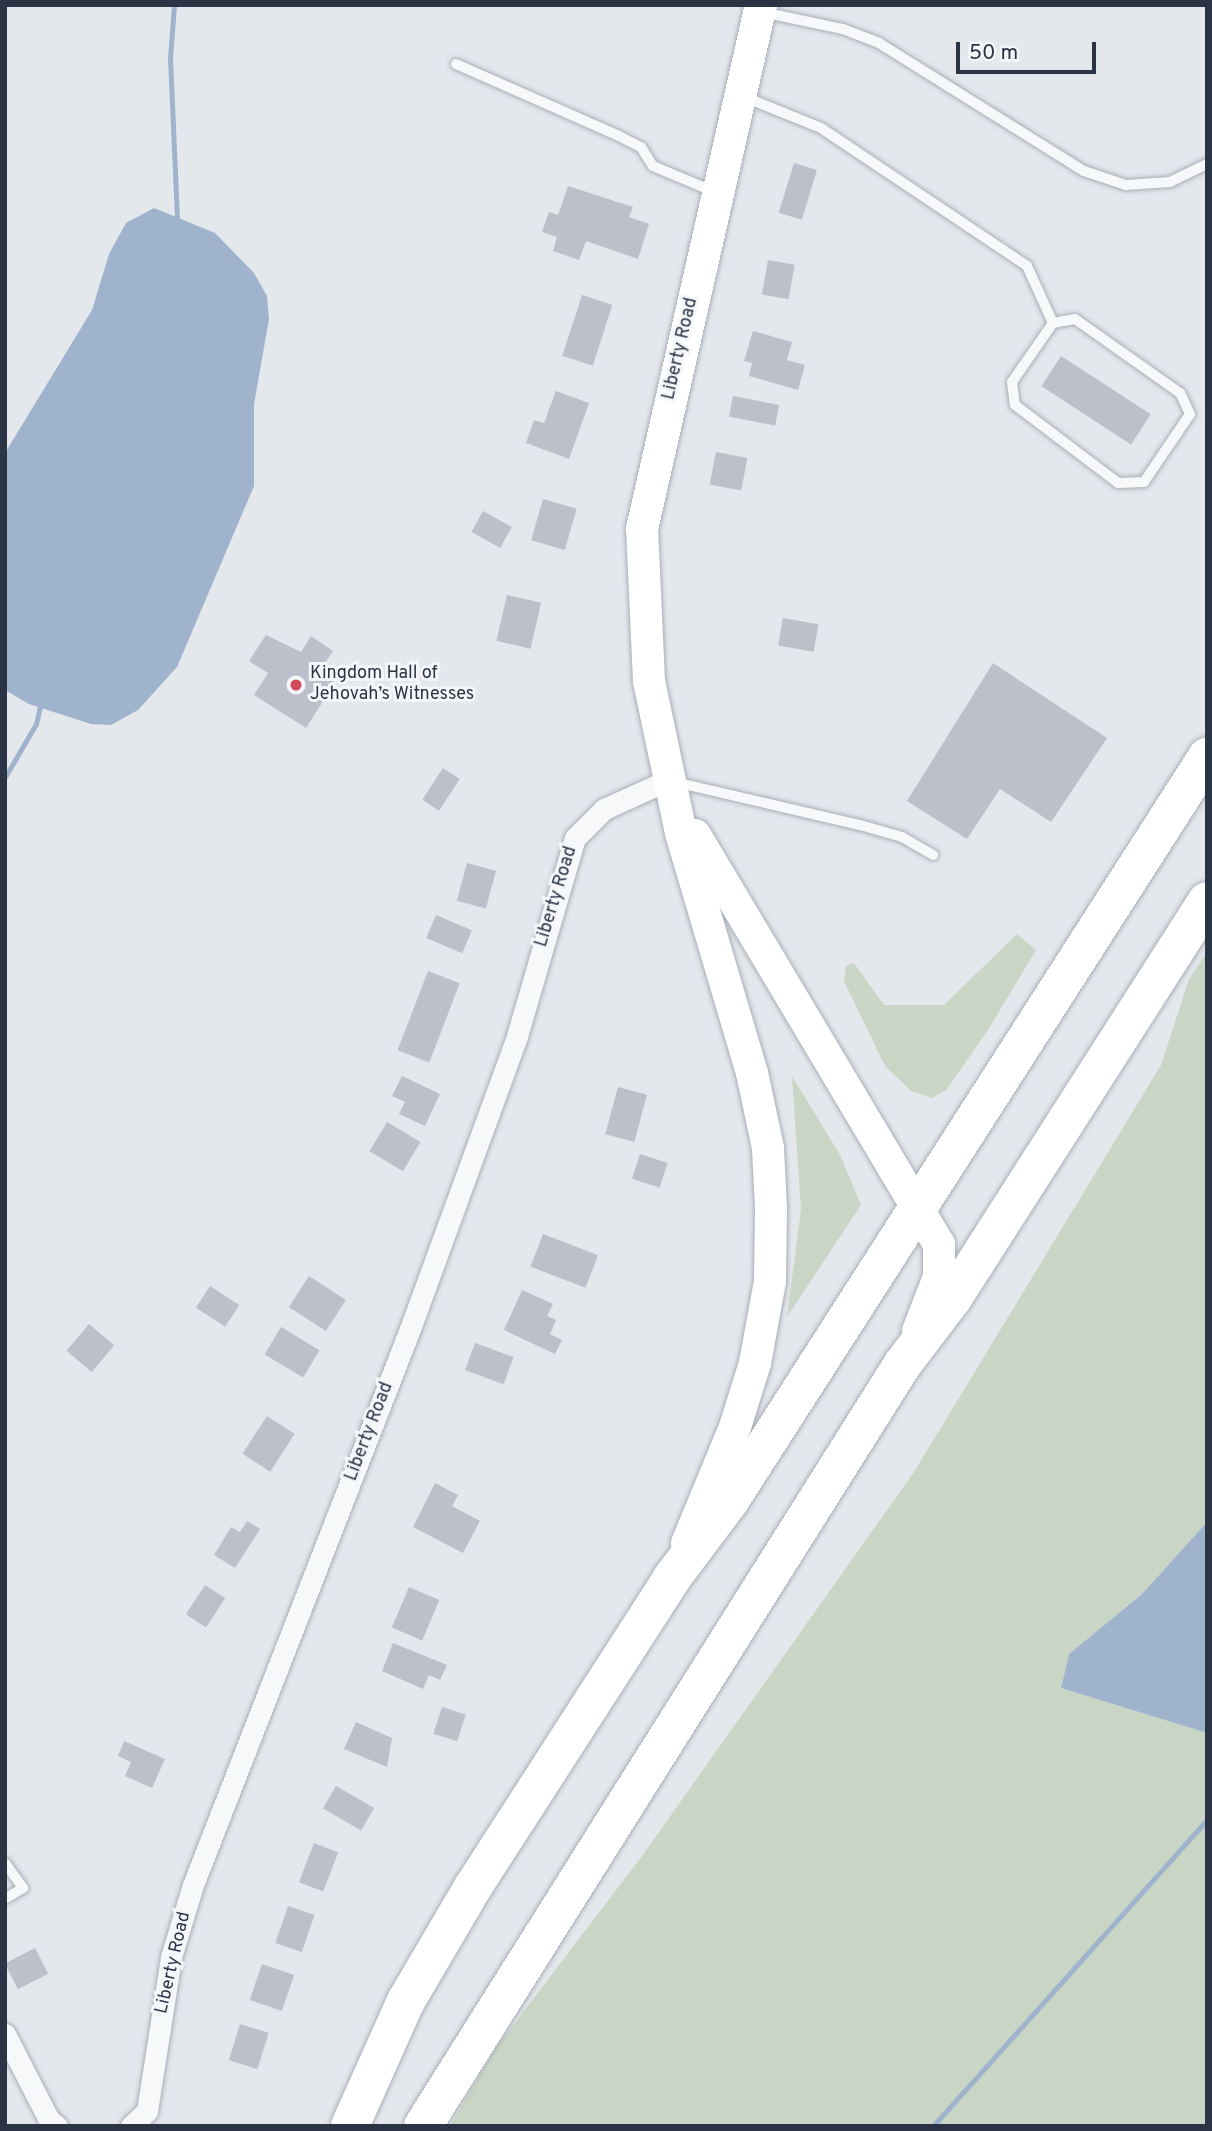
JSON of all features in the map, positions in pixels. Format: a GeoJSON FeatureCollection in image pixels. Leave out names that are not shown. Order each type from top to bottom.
{"type":"FeatureCollection","features":[{"type":"Feature","properties":{"kind":"highway"},"geometry":{"type":"LineString","coordinates":[[350,2126],[406,2001],[473,1887],[672,1578],[731,1499],[917,1202],[1207,757]]}},
{"type":"Feature","properties":{"kind":"highway"},"geometry":{"type":"LineString","coordinates":[[423,2126],[902,1365],[953,1298],[1207,901]]}},
{"type":"Feature","properties":{"kind":"street","name":"Liberty Road"},"geometry":{"type":"LineString","coordinates":[[672,1578],[735,1427],[755,1363],[770,1281],[771,1208],[768,1148],[752,1073],[668,780],[649,681],[642,529],[760,8]]}},
{"type":"Feature","properties":{"kind":"street","name":"Liberty Road"},"geometry":{"type":"LineString","coordinates":[[668,780],[738,913],[917,1202],[939,1244],[939,1277],[902,1365]]}},
{"type":"Feature","properties":{"kind":"street","name":"Liberty Road"},"geometry":{"type":"LineString","coordinates":[[142,2121],[171,1957],[193,1885],[410,1329],[512,1048],[575,838],[604,809],[668,780]]}},
{"type":"Feature","properties":{"kind":"street"},"geometry":{"type":"LineString","coordinates":[[5,2034],[50,2120],[57,2126]]}},
{"type":"Feature","properties":{"kind":"lane"},"geometry":{"type":"LineString","coordinates":[[760,8],[843,29],[879,43],[1084,171],[1126,185],[1170,183],[1207,164]]}},
{"type":"Feature","properties":{"kind":"lane"},"geometry":{"type":"LineString","coordinates":[[456,64],[619,136],[641,148],[653,166],[717,193]]}},
{"type":"Feature","properties":{"kind":"lane"},"geometry":{"type":"LineString","coordinates":[[740,95],[821,128],[1027,267],[1053,323]]}},
{"type":"Feature","properties":{"kind":"lane"},"geometry":{"type":"LineString","coordinates":[[1075,318],[1180,393],[1190,414],[1144,482],[1118,483],[1015,405],[1012,382],[1053,323],[1075,318]]}},
{"type":"Feature","properties":{"kind":"lane"},"geometry":{"type":"LineString","coordinates":[[668,780],[860,825],[902,837],[933,855]]}},
{"type":"Feature","properties":{"kind":"lane"},"geometry":{"type":"LineString","coordinates":[[5,1863],[23,1888],[5,1899]]}},
{"type":"Feature","properties":{"kind":"green space"},"geometry":{"type":"Polygon","coordinates":[[[1017,934],[1036,950],[986,1033],[946,1090],[932,1098],[911,1091],[885,1066],[844,981],[846,966],[854,963],[884,1005],[944,1005],[1017,934]]]}},
{"type":"Feature","properties":{"kind":"green space"},"geometry":{"type":"Polygon","coordinates":[[[1207,952],[1207,1522],[1142,1594],[1069,1654],[1061,1688],[1207,1733],[1207,2126],[450,2126],[495,2049],[642,1856],[914,1472],[1161,1065],[1189,979],[1207,952]]]}},
{"type":"Feature","properties":{"kind":"green space"},"geometry":{"type":"Polygon","coordinates":[[[792,1076],[840,1155],[861,1205],[787,1317],[801,1209],[792,1076]]]}},
{"type":"Feature","properties":{"kind":"water"},"geometry":{"type":"Polygon","coordinates":[[[154,208],[215,233],[254,273],[267,296],[269,319],[254,404],[254,486],[177,667],[138,710],[111,725],[91,724],[29,704],[5,690],[5,453],[92,310],[109,254],[126,223],[154,208]]]}},
{"type":"Feature","properties":{"kind":"water"},"geometry":{"type":"Polygon","coordinates":[[[1207,1522],[1207,1733],[1061,1688],[1069,1654],[1142,1594],[1207,1522]]]}},
{"type":"Feature","properties":{"kind":"building"},"geometry":{"type":"Polygon","coordinates":[[[794,163],[817,170],[802,220],[779,213],[794,163]]]}},
{"type":"Feature","properties":{"kind":"building"},"geometry":{"type":"Polygon","coordinates":[[[568,186],[633,207],[629,217],[649,224],[638,259],[586,241],[579,260],[553,251],[557,237],[542,232],[549,212],[558,215],[568,186]]]}},
{"type":"Feature","properties":{"kind":"building"},"geometry":{"type":"Polygon","coordinates":[[[768,260],[795,265],[789,299],[762,294],[768,260]]]}},
{"type":"Feature","properties":{"kind":"building"},"geometry":{"type":"Polygon","coordinates":[[[582,295],[612,305],[593,366],[562,356],[582,295]]]}},
{"type":"Feature","properties":{"kind":"building"},"geometry":{"type":"Polygon","coordinates":[[[753,331],[792,342],[787,360],[805,365],[798,390],[749,376],[752,363],[744,361],[753,331]]]}},
{"type":"Feature","properties":{"kind":"building"},"geometry":{"type":"Polygon","coordinates":[[[1061,356],[1151,414],[1131,444],[1041,386],[1061,356]]]}},
{"type":"Feature","properties":{"kind":"building"},"geometry":{"type":"Polygon","coordinates":[[[556,391],[589,403],[569,459],[526,443],[534,420],[544,423],[556,391]]]}},
{"type":"Feature","properties":{"kind":"building"},"geometry":{"type":"Polygon","coordinates":[[[733,396],[779,405],[775,426],[729,417],[733,396]]]}},
{"type":"Feature","properties":{"kind":"building"},"geometry":{"type":"Polygon","coordinates":[[[716,452],[747,458],[741,490],[710,484],[716,452]]]}},
{"type":"Feature","properties":{"kind":"building"},"geometry":{"type":"Polygon","coordinates":[[[543,499],[577,509],[565,550],[531,540],[543,499]]]}},
{"type":"Feature","properties":{"kind":"building"},"geometry":{"type":"Polygon","coordinates":[[[483,511],[512,527],[500,548],[471,532],[483,511]]]}},
{"type":"Feature","properties":{"kind":"building"},"geometry":{"type":"Polygon","coordinates":[[[507,595],[541,603],[531,649],[496,641],[507,595]]]}},
{"type":"Feature","properties":{"kind":"building"},"geometry":{"type":"Polygon","coordinates":[[[783,618],[818,624],[814,652],[778,646],[783,618]]]}},
{"type":"Feature","properties":{"kind":"building","name":"Kingdom Hall of Jehovah’s Witnesses"},"geometry":{"type":"Polygon","coordinates":[[[266,635],[301,652],[311,636],[333,651],[323,666],[339,676],[306,728],[254,695],[268,673],[249,661],[266,635]]]}},
{"type":"Feature","properties":{"kind":"building"},"geometry":{"type":"Polygon","coordinates":[[[993,663],[1107,738],[1051,822],[1000,789],[967,839],[907,801],[993,663]]]}},
{"type":"Feature","properties":{"kind":"building"},"geometry":{"type":"Polygon","coordinates":[[[443,768],[460,779],[439,811],[422,800],[443,768]]]}},
{"type":"Feature","properties":{"kind":"building"},"geometry":{"type":"Polygon","coordinates":[[[467,863],[496,871],[486,908],[457,901],[467,863]]]}},
{"type":"Feature","properties":{"kind":"building"},"geometry":{"type":"Polygon","coordinates":[[[436,915],[472,930],[462,953],[426,938],[436,915]]]}},
{"type":"Feature","properties":{"kind":"building"},"geometry":{"type":"Polygon","coordinates":[[[428,971],[460,983],[429,1063],[398,1050],[428,971]]]}},
{"type":"Feature","properties":{"kind":"building"},"geometry":{"type":"Polygon","coordinates":[[[402,1076],[440,1094],[425,1126],[399,1114],[405,1102],[392,1096],[402,1076]]]}},
{"type":"Feature","properties":{"kind":"building"},"geometry":{"type":"Polygon","coordinates":[[[618,1087],[647,1095],[634,1142],[605,1134],[618,1087]]]}},
{"type":"Feature","properties":{"kind":"building"},"geometry":{"type":"Polygon","coordinates":[[[387,1122],[420,1142],[403,1171],[369,1151],[387,1122]]]}},
{"type":"Feature","properties":{"kind":"building"},"geometry":{"type":"Polygon","coordinates":[[[640,1154],[668,1163],[660,1188],[632,1179],[640,1154]]]}},
{"type":"Feature","properties":{"kind":"building"},"geometry":{"type":"Polygon","coordinates":[[[543,1234],[598,1255],[586,1288],[530,1267],[543,1234]]]}},
{"type":"Feature","properties":{"kind":"building"},"geometry":{"type":"Polygon","coordinates":[[[309,1276],[346,1300],[326,1331],[289,1307],[309,1276]]]}},
{"type":"Feature","properties":{"kind":"building"},"geometry":{"type":"Polygon","coordinates":[[[210,1286],[239,1305],[225,1327],[196,1308],[210,1286]]]}},
{"type":"Feature","properties":{"kind":"building"},"geometry":{"type":"Polygon","coordinates":[[[522,1290],[553,1304],[547,1316],[556,1320],[550,1334],[562,1340],[555,1354],[504,1330],[522,1290]]]}},
{"type":"Feature","properties":{"kind":"building"},"geometry":{"type":"Polygon","coordinates":[[[89,1324],[114,1345],[92,1372],[67,1351],[89,1324]]]}},
{"type":"Feature","properties":{"kind":"building"},"geometry":{"type":"Polygon","coordinates":[[[281,1327],[320,1350],[303,1378],[265,1354],[281,1327]]]}},
{"type":"Feature","properties":{"kind":"building"},"geometry":{"type":"Polygon","coordinates":[[[475,1343],[514,1357],[504,1384],[465,1370],[475,1343]]]}},
{"type":"Feature","properties":{"kind":"building"},"geometry":{"type":"Polygon","coordinates":[[[267,1416],[295,1434],[270,1472],[242,1454],[267,1416]]]}},
{"type":"Feature","properties":{"kind":"building"},"geometry":{"type":"Polygon","coordinates":[[[435,1483],[458,1495],[452,1506],[480,1521],[463,1553],[413,1527],[435,1483]]]}},
{"type":"Feature","properties":{"kind":"building"},"geometry":{"type":"Polygon","coordinates":[[[247,1521],[260,1529],[235,1568],[214,1555],[231,1527],[240,1532],[247,1521]]]}},
{"type":"Feature","properties":{"kind":"building"},"geometry":{"type":"Polygon","coordinates":[[[205,1585],[225,1598],[206,1627],[186,1614],[205,1585]]]}},
{"type":"Feature","properties":{"kind":"building"},"geometry":{"type":"Polygon","coordinates":[[[409,1587],[439,1600],[422,1640],[392,1628],[409,1587]]]}},
{"type":"Feature","properties":{"kind":"building"},"geometry":{"type":"Polygon","coordinates":[[[393,1643],[447,1665],[440,1680],[429,1675],[423,1689],[382,1671],[393,1643]]]}},
{"type":"Feature","properties":{"kind":"building"},"geometry":{"type":"Polygon","coordinates":[[[442,1707],[466,1715],[457,1741],[433,1734],[442,1707]]]}},
{"type":"Feature","properties":{"kind":"building"},"geometry":{"type":"Polygon","coordinates":[[[356,1722],[392,1738],[387,1767],[344,1749],[356,1722]]]}},
{"type":"Feature","properties":{"kind":"building"},"geometry":{"type":"Polygon","coordinates":[[[124,1741],[165,1759],[152,1788],[125,1776],[131,1762],[118,1756],[124,1741]]]}},
{"type":"Feature","properties":{"kind":"building"},"geometry":{"type":"Polygon","coordinates":[[[336,1786],[374,1808],[361,1831],[323,1809],[336,1786]]]}},
{"type":"Feature","properties":{"kind":"building"},"geometry":{"type":"Polygon","coordinates":[[[314,1843],[338,1852],[323,1892],[299,1882],[314,1843]]]}},
{"type":"Feature","properties":{"kind":"building"},"geometry":{"type":"Polygon","coordinates":[[[288,1906],[314,1915],[302,1952],[275,1943],[288,1906]]]}},
{"type":"Feature","properties":{"kind":"building"},"geometry":{"type":"Polygon","coordinates":[[[35,1948],[48,1974],[18,1989],[5,1963],[35,1948]]]}},
{"type":"Feature","properties":{"kind":"building"},"geometry":{"type":"Polygon","coordinates":[[[262,1964],[294,1975],[282,2011],[250,2000],[262,1964]]]}},
{"type":"Feature","properties":{"kind":"building"},"geometry":{"type":"Polygon","coordinates":[[[240,2024],[269,2033],[258,2069],[229,2060],[240,2024]]]}},
{"type":"Feature","properties":{"kind":"waterway"},"geometry":{"type":"LineString","coordinates":[[174,5],[170,58],[177,220]]}},
{"type":"Feature","properties":{"kind":"waterway"},"geometry":{"type":"LineString","coordinates":[[5,777],[36,724],[41,702]]}},
{"type":"Feature","properties":{"kind":"waterway"},"geometry":{"type":"LineString","coordinates":[[933,2126],[1207,1820]]}},
{"type":"Feature","properties":{"kind":"place","name":"Kingdom Hall of Jehovah’s Witnesses"},"geometry":{"type":"Point","coordinates":[296,685]}}]}
